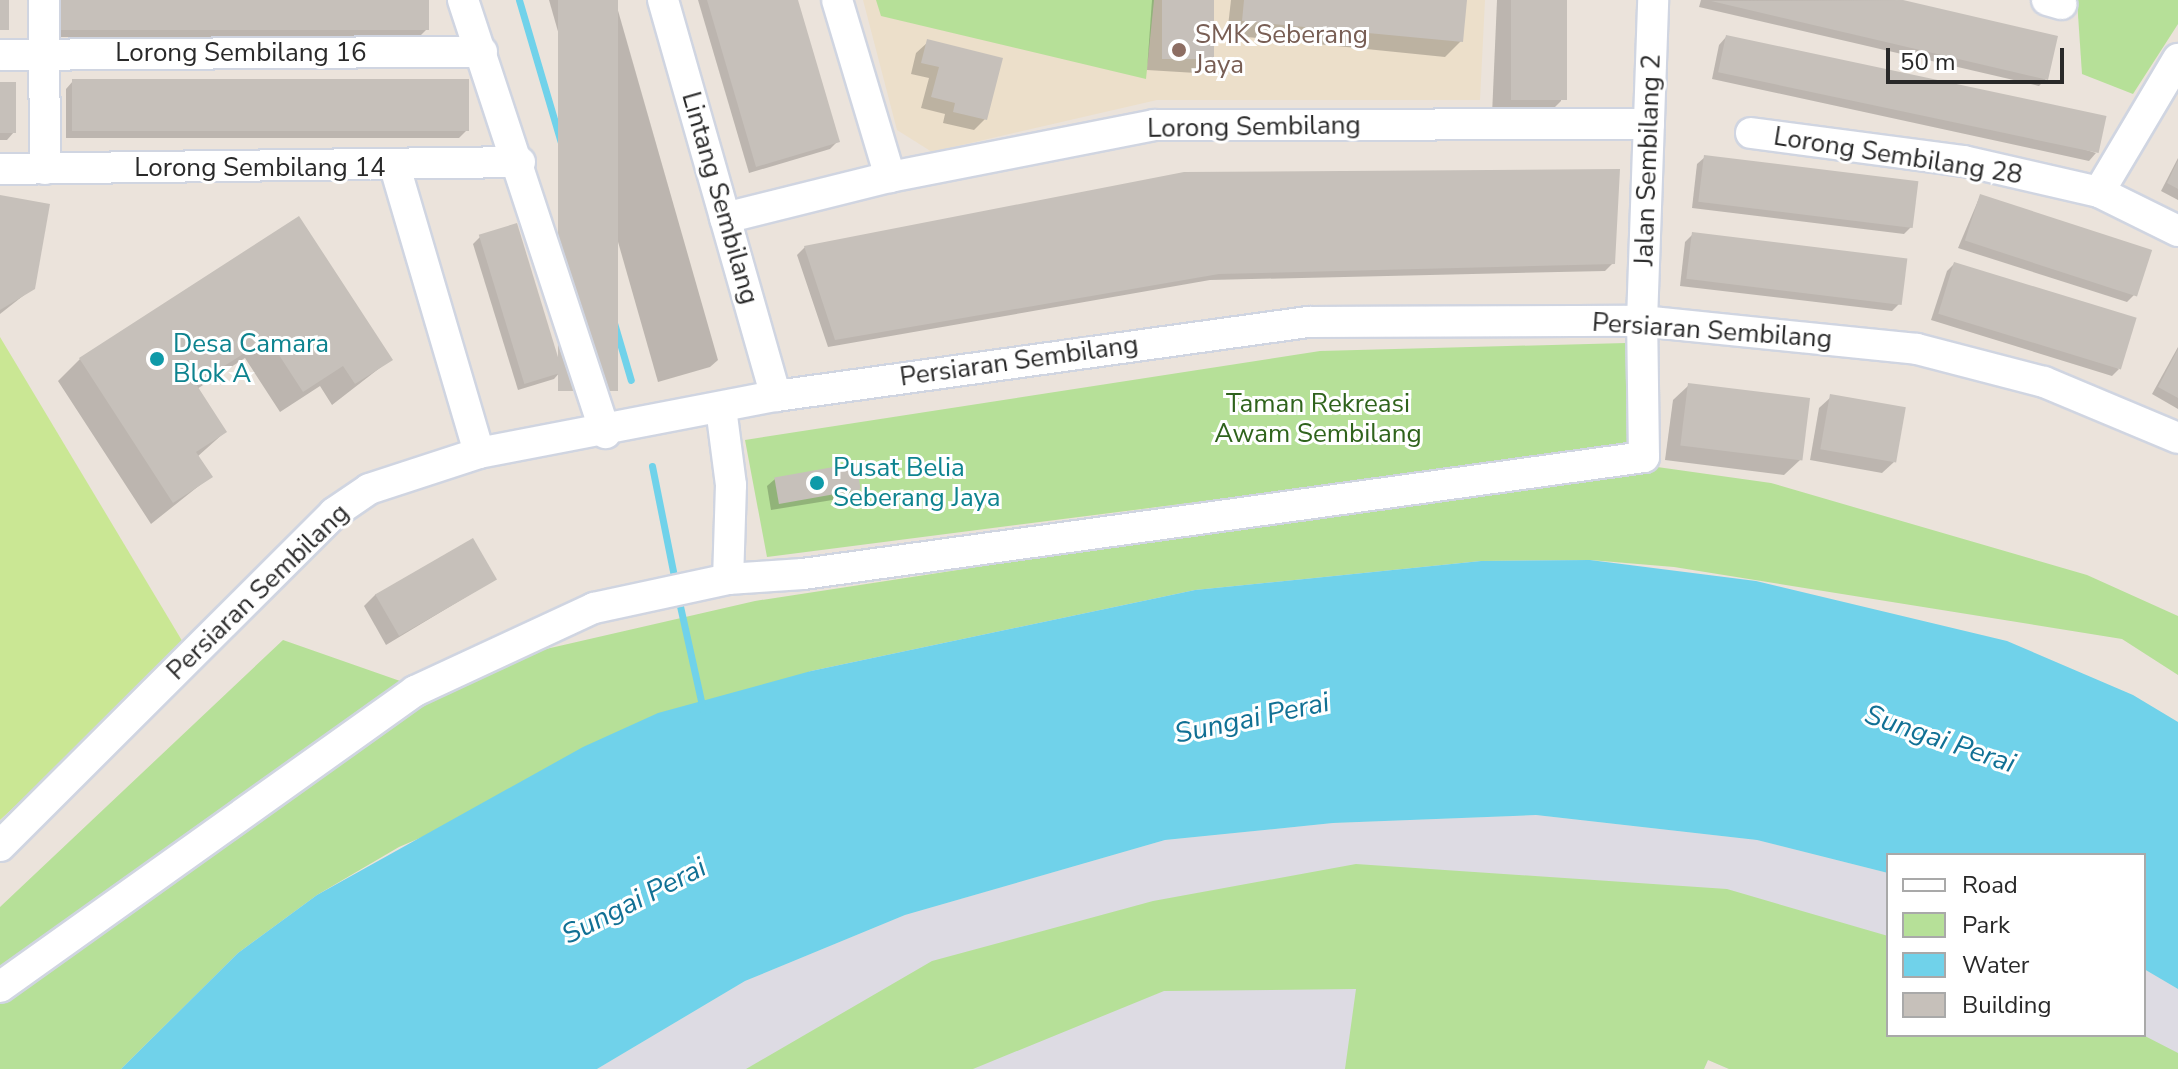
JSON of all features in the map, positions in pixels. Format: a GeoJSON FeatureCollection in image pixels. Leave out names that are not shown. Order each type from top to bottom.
{"type":"FeatureCollection","features":[{"type":"Feature","properties":{"kind":"street"},"geometry":{"type":"LineString","coordinates":[[44,0],[45,169]]}},
{"type":"Feature","properties":{"kind":"street"},"geometry":{"type":"LineString","coordinates":[[463,0],[520,162],[605,433]]}},
{"type":"Feature","properties":{"kind":"street","name":"Lintang Sembilang"},"geometry":{"type":"LineString","coordinates":[[663,0],[776,396]]}},
{"type":"Feature","properties":{"kind":"street"},"geometry":{"type":"LineString","coordinates":[[837,0],[890,177]]}},
{"type":"Feature","properties":{"kind":"street","name":"Jalan Sembilang 2"},"geometry":{"type":"LineString","coordinates":[[728,579],[803,574],[1644,457],[1642,321],[1653,0]]}},
{"type":"Feature","properties":{"kind":"street","name":"Lorong Sembilang 16"},"geometry":{"type":"LineString","coordinates":[[0,55],[482,52]]}},
{"type":"Feature","properties":{"kind":"street"},"geometry":{"type":"LineString","coordinates":[[2099,192],[2178,59]]}},
{"type":"Feature","properties":{"kind":"street","name":"Lorong Sembilang"},"geometry":{"type":"LineString","coordinates":[[725,218],[890,177],[1154,125],[1649,124]]}},
{"type":"Feature","properties":{"kind":"street","name":"Lorong Sembilang 28"},"geometry":{"type":"LineString","coordinates":[[1751,133],[1964,161],[2099,192],[2178,231]]}},
{"type":"Feature","properties":{"kind":"street","name":"Lorong Sembilang 14"},"geometry":{"type":"LineString","coordinates":[[0,169],[395,167],[520,162]]}},
{"type":"Feature","properties":{"kind":"street"},"geometry":{"type":"LineString","coordinates":[[395,167],[479,453]]}},
{"type":"Feature","properties":{"kind":"street","name":"Persiaran Sembilang"},"geometry":{"type":"LineString","coordinates":[[0,846],[334,513],[369,489],[415,470],[479,453],[605,433],[776,396],[1308,322],[1642,321],[1917,349],[2044,382],[2178,438]]}},
{"type":"Feature","properties":{"kind":"street"},"geometry":{"type":"LineString","coordinates":[[0,987],[415,691],[594,608],[728,579],[732,499],[721,408]]}},
{"type":"Feature","properties":{"kind":"shaded area","name":"SMK Seberang Jaya"},"geometry":{"type":"Polygon","coordinates":[[[863,0],[1485,0],[1480,100],[1157,100],[932,152],[897,130],[863,0]]]}},
{"type":"Feature","properties":{"kind":"shaded area"},"geometry":{"type":"Polygon","coordinates":[[[1536,815],[1757,840],[1886,872],[1886,1037],[2146,1037],[2146,970],[2178,989],[2178,1069],[1729,1069],[1708,1060],[1704,1069],[597,1069],[745,981],[905,915],[1165,840],[1333,823],[1536,815]]]}},
{"type":"Feature","properties":{"kind":"green space"},"geometry":{"type":"Polygon","coordinates":[[[876,0],[1154,0],[1146,79],[881,16],[876,0]]]}},
{"type":"Feature","properties":{"kind":"green space"},"geometry":{"type":"Polygon","coordinates":[[[2077,0],[2178,0],[2178,24],[2133,94],[2082,74],[2077,0]]]}},
{"type":"Feature","properties":{"kind":"green space"},"geometry":{"type":"Polygon","coordinates":[[[0,337],[187,649],[0,820],[0,337]]]}},
{"type":"Feature","properties":{"kind":"green space","name":"Taman Rekreasi Awam Sembilang"},"geometry":{"type":"Polygon","coordinates":[[[1626,343],[1634,446],[767,557],[745,440],[1320,351],[1626,343]]]}},
{"type":"Feature","properties":{"kind":"green space"},"geometry":{"type":"Polygon","coordinates":[[[1643,465],[1771,483],[2087,575],[2178,616],[2178,675],[2122,639],[1674,567],[1590,560],[1481,561],[1195,590],[811,671],[399,847],[317,895],[238,953],[121,1069],[0,1069],[0,907],[283,640],[403,682],[755,601],[1643,465]]]}},
{"type":"Feature","properties":{"kind":"green space"},"geometry":{"type":"Polygon","coordinates":[[[1356,864],[1727,889],[1886,935],[1886,1037],[2146,1037],[2178,1053],[2178,1069],[1729,1069],[1708,1060],[1704,1069],[1345,1069],[1356,989],[1164,991],[973,1069],[746,1069],[932,961],[1153,901],[1356,864]]]}},
{"type":"Feature","properties":{"kind":"water","name":"Sungai Perai"},"geometry":{"type":"Polygon","coordinates":[[[1590,560],[1756,581],[2007,641],[2133,695],[2178,722],[2178,989],[2146,970],[2146,853],[1886,853],[1886,872],[1757,840],[1536,815],[1333,823],[1165,840],[905,915],[745,981],[597,1069],[121,1069],[238,953],[317,895],[583,747],[658,713],[811,671],[1195,590],[1481,561],[1590,560]]]}},
{"type":"Feature","properties":{"kind":"building"},"geometry":{"type":"Polygon","coordinates":[[[0,0],[9,0],[9,30],[0,30],[0,0]]]}},
{"type":"Feature","properties":{"kind":"building"},"geometry":{"type":"Polygon","coordinates":[[[61,0],[429,0],[429,30],[61,30],[61,0]]]}},
{"type":"Feature","properties":{"kind":"building"},"geometry":{"type":"Polygon","coordinates":[[[558,0],[618,0],[618,391],[558,391],[558,0]]]}},
{"type":"Feature","properties":{"kind":"building"},"geometry":{"type":"Polygon","coordinates":[[[707,0],[798,0],[840,142],[756,167],[707,0]]]}},
{"type":"Feature","properties":{"kind":"building"},"geometry":{"type":"Polygon","coordinates":[[[1162,0],[1214,0],[1214,59],[1162,59],[1162,0]]]}},
{"type":"Feature","properties":{"kind":"building"},"geometry":{"type":"Polygon","coordinates":[[[1244,0],[1467,0],[1463,42],[1242,21],[1244,0]]]}},
{"type":"Feature","properties":{"kind":"building"},"geometry":{"type":"Polygon","coordinates":[[[1511,0],[1567,0],[1567,100],[1511,100],[1511,0]]]}},
{"type":"Feature","properties":{"kind":"building"},"geometry":{"type":"Polygon","coordinates":[[[1903,0],[2058,36],[2048,80],[1711,1],[1903,0]]]}},
{"type":"Feature","properties":{"kind":"building"},"geometry":{"type":"Polygon","coordinates":[[[1726,35],[2106,116],[2099,153],[1718,72],[1726,35]]]}},
{"type":"Feature","properties":{"kind":"building"},"geometry":{"type":"Polygon","coordinates":[[[927,39],[1003,58],[987,120],[953,112],[955,103],[931,97],[939,67],[921,63],[927,39]]]}},
{"type":"Feature","properties":{"kind":"building"},"geometry":{"type":"Polygon","coordinates":[[[72,79],[469,79],[469,131],[72,131],[72,79]]]}},
{"type":"Feature","properties":{"kind":"building"},"geometry":{"type":"Polygon","coordinates":[[[0,82],[16,82],[16,133],[0,133],[0,82]]]}},
{"type":"Feature","properties":{"kind":"building"},"geometry":{"type":"Polygon","coordinates":[[[1704,155],[1918,181],[1913,228],[1698,202],[1704,155]]]}},
{"type":"Feature","properties":{"kind":"building"},"geometry":{"type":"Polygon","coordinates":[[[2178,160],[2178,189],[2167,183],[2178,160]]]}},
{"type":"Feature","properties":{"kind":"building"},"geometry":{"type":"Polygon","coordinates":[[[1620,169],[1615,264],[1219,274],[835,340],[804,246],[1184,172],[1620,169]]]}},
{"type":"Feature","properties":{"kind":"building"},"geometry":{"type":"Polygon","coordinates":[[[1980,194],[2152,250],[2137,297],[1965,241],[1980,194]]]}},
{"type":"Feature","properties":{"kind":"building"},"geometry":{"type":"Polygon","coordinates":[[[0,195],[50,204],[35,289],[0,310],[0,195]]]}},
{"type":"Feature","properties":{"kind":"building","name":"Desa Camara Blok A"},"geometry":{"type":"Polygon","coordinates":[[[299,216],[393,360],[355,384],[343,366],[303,392],[268,338],[196,384],[227,432],[196,452],[213,477],[173,503],[79,358],[299,216]]]}},
{"type":"Feature","properties":{"kind":"building"},"geometry":{"type":"Polygon","coordinates":[[[517,223],[563,372],[524,384],[479,235],[517,223]]]}},
{"type":"Feature","properties":{"kind":"building"},"geometry":{"type":"Polygon","coordinates":[[[1692,232],[1907,258],[1902,305],[1686,279],[1692,232]]]}},
{"type":"Feature","properties":{"kind":"building"},"geometry":{"type":"Polygon","coordinates":[[[1954,262],[2137,318],[2121,369],[1938,314],[1954,262]]]}},
{"type":"Feature","properties":{"kind":"building"},"geometry":{"type":"Polygon","coordinates":[[[2178,349],[2178,398],[2158,387],[2178,349]]]}},
{"type":"Feature","properties":{"kind":"building"},"geometry":{"type":"Polygon","coordinates":[[[1688,383],[1810,398],[1802,461],[1680,446],[1688,383]]]}},
{"type":"Feature","properties":{"kind":"building"},"geometry":{"type":"Polygon","coordinates":[[[1830,394],[1906,407],[1896,463],[1820,449],[1830,394]]]}},
{"type":"Feature","properties":{"kind":"building","name":"Pusat Belia Seberang Jaya"},"geometry":{"type":"Polygon","coordinates":[[[856,463],[861,490],[779,504],[774,477],[856,463]]]}},
{"type":"Feature","properties":{"kind":"building"},"geometry":{"type":"Polygon","coordinates":[[[473,538],[497,580],[399,636],[375,594],[473,538]]]}},
{"type":"Feature","properties":{"kind":"waterway"},"geometry":{"type":"LineString","coordinates":[[519,0],[631,380]]}},
{"type":"Feature","properties":{"kind":"waterway"},"geometry":{"type":"LineString","coordinates":[[652,466],[675,581]]}},
{"type":"Feature","properties":{"kind":"waterway"},"geometry":{"type":"LineString","coordinates":[[678,597],[703,710]]}},
{"type":"Feature","properties":{"kind":"place","name":"SMK Seberang Jaya"},"geometry":{"type":"Point","coordinates":[1179,50]}},
{"type":"Feature","properties":{"kind":"place","name":"Desa Camara Blok A"},"geometry":{"type":"Point","coordinates":[157,359]}},
{"type":"Feature","properties":{"kind":"place","name":"Pusat Belia Seberang Jaya"},"geometry":{"type":"Point","coordinates":[817,483]}}]}
